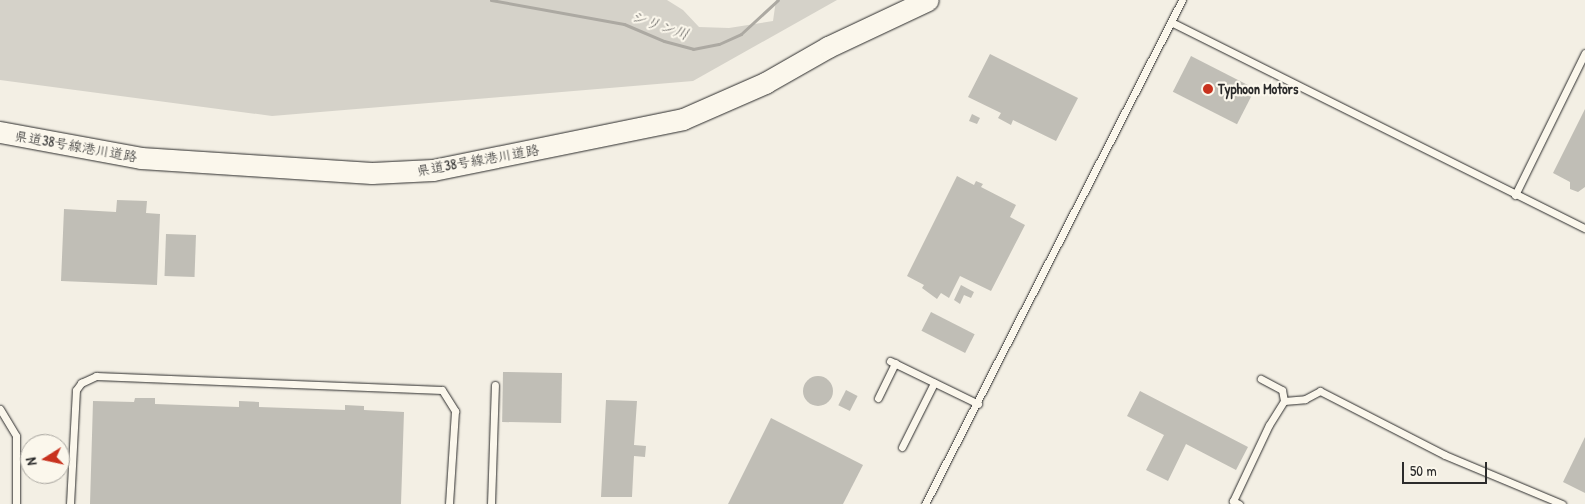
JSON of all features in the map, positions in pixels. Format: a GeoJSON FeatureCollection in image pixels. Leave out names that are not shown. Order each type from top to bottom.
{"type":"FeatureCollection","features":[{"type":"Feature","properties":{"kind":"main road","name":"県道38号線港川道路"},"geometry":{"type":"LineString","coordinates":[[0,132],[141,158],[372,174],[434,170],[683,119],[766,83],[828,47],[928,0]]}},
{"type":"Feature","properties":{"kind":"lane"},"geometry":{"type":"LineString","coordinates":[[925,504],[978,404],[1182,0]]}},
{"type":"Feature","properties":{"kind":"lane"},"geometry":{"type":"LineString","coordinates":[[1171,22],[1585,228]]}},
{"type":"Feature","properties":{"kind":"lane"},"geometry":{"type":"LineString","coordinates":[[1516,195],[1585,53]]}},
{"type":"Feature","properties":{"kind":"lane"},"geometry":{"type":"LineString","coordinates":[[878,398],[892,362],[978,404]]}},
{"type":"Feature","properties":{"kind":"lane"},"geometry":{"type":"LineString","coordinates":[[70,504],[76,390],[81,383],[96,376],[442,390],[455,411],[449,504]]}},
{"type":"Feature","properties":{"kind":"lane"},"geometry":{"type":"LineString","coordinates":[[1239,504],[1233,501],[1269,424],[1284,401],[1282,390],[1261,379]]}},
{"type":"Feature","properties":{"kind":"lane"},"geometry":{"type":"LineString","coordinates":[[902,447],[934,382]]}},
{"type":"Feature","properties":{"kind":"lane"},"geometry":{"type":"LineString","coordinates":[[491,504],[495,384]]}},
{"type":"Feature","properties":{"kind":"lane"},"geometry":{"type":"LineString","coordinates":[[1284,401],[1305,399],[1320,391],[1445,454],[1562,504]]}},
{"type":"Feature","properties":{"kind":"lane"},"geometry":{"type":"LineString","coordinates":[[0,409],[16,436],[16,504]]}},
{"type":"Feature","properties":{"kind":"shaded area"},"geometry":{"type":"Polygon","coordinates":[[[0,0],[667,0],[683,10],[699,27],[729,28],[773,21],[776,0],[837,0],[693,81],[272,116],[0,80],[0,0]]]}},
{"type":"Feature","properties":{"kind":"building"},"geometry":{"type":"Polygon","coordinates":[[[990,54],[1078,98],[1056,141],[1013,120],[1011,125],[998,118],[1001,113],[968,97],[990,54]]]}},
{"type":"Feature","properties":{"kind":"building"},"geometry":{"type":"Polygon","coordinates":[[[1191,56],[1255,89],[1237,124],[1173,92],[1191,56]]]}},
{"type":"Feature","properties":{"kind":"building"},"geometry":{"type":"Polygon","coordinates":[[[1585,109],[1585,187],[1578,192],[1570,189],[1570,182],[1553,173],[1585,109]]]}},
{"type":"Feature","properties":{"kind":"building"},"geometry":{"type":"Polygon","coordinates":[[[972,114],[980,118],[977,124],[969,121],[972,114]]]}},
{"type":"Feature","properties":{"kind":"building"},"geometry":{"type":"Polygon","coordinates":[[[957,176],[974,185],[976,181],[983,184],[981,187],[1016,205],[1010,217],[1025,225],[991,291],[960,276],[949,298],[941,293],[937,299],[922,288],[924,285],[907,276],[957,176]]]}},
{"type":"Feature","properties":{"kind":"building"},"geometry":{"type":"Polygon","coordinates":[[[117,200],[147,201],[146,213],[160,214],[157,285],[61,281],[64,209],[116,212],[117,200]]]}},
{"type":"Feature","properties":{"kind":"building"},"geometry":{"type":"Polygon","coordinates":[[[166,234],[196,235],[195,277],[165,276],[166,234]]]}},
{"type":"Feature","properties":{"kind":"building"},"geometry":{"type":"Polygon","coordinates":[[[961,285],[974,292],[971,298],[964,295],[960,304],[954,300],[961,285]]]}},
{"type":"Feature","properties":{"kind":"building"},"geometry":{"type":"Polygon","coordinates":[[[931,312],[975,334],[965,353],[921,331],[931,312]]]}},
{"type":"Feature","properties":{"kind":"building"},"geometry":{"type":"Polygon","coordinates":[[[503,372],[562,373],[561,423],[502,422],[503,372]]]}},
{"type":"Feature","properties":{"kind":"building"},"geometry":{"type":"Polygon","coordinates":[[[818,376],[828,381],[833,391],[828,401],[818,406],[808,401],[803,391],[808,381],[818,376]]]}},
{"type":"Feature","properties":{"kind":"building"},"geometry":{"type":"Polygon","coordinates":[[[846,390],[858,396],[850,411],[838,405],[846,390]]]}},
{"type":"Feature","properties":{"kind":"building"},"geometry":{"type":"Polygon","coordinates":[[[1140,391],[1248,447],[1236,470],[1186,444],[1168,481],[1146,470],[1164,435],[1127,416],[1140,391]]]}},
{"type":"Feature","properties":{"kind":"building"},"geometry":{"type":"Polygon","coordinates":[[[135,398],[155,398],[155,404],[239,407],[239,401],[259,402],[259,407],[345,410],[345,405],[364,406],[364,410],[404,412],[401,504],[90,504],[93,401],[134,402],[135,398]]]}},
{"type":"Feature","properties":{"kind":"building"},"geometry":{"type":"Polygon","coordinates":[[[606,400],[637,401],[634,445],[646,446],[645,457],[634,456],[632,497],[601,497],[606,400]]]}},
{"type":"Feature","properties":{"kind":"building"},"geometry":{"type":"Polygon","coordinates":[[[771,418],[863,465],[843,504],[728,504],[771,418]]]}},
{"type":"Feature","properties":{"kind":"building"},"geometry":{"type":"Polygon","coordinates":[[[1585,437],[1585,493],[1563,482],[1585,437]]]}},
{"type":"Feature","properties":{"kind":"waterway","name":"シリン川"},"geometry":{"type":"LineString","coordinates":[[491,0],[624,24],[664,41],[693,49],[719,44],[741,34],[778,0]]}},
{"type":"Feature","properties":{"kind":"place","name":"Typhoon Motors"},"geometry":{"type":"Point","coordinates":[1208,89]}}]}
